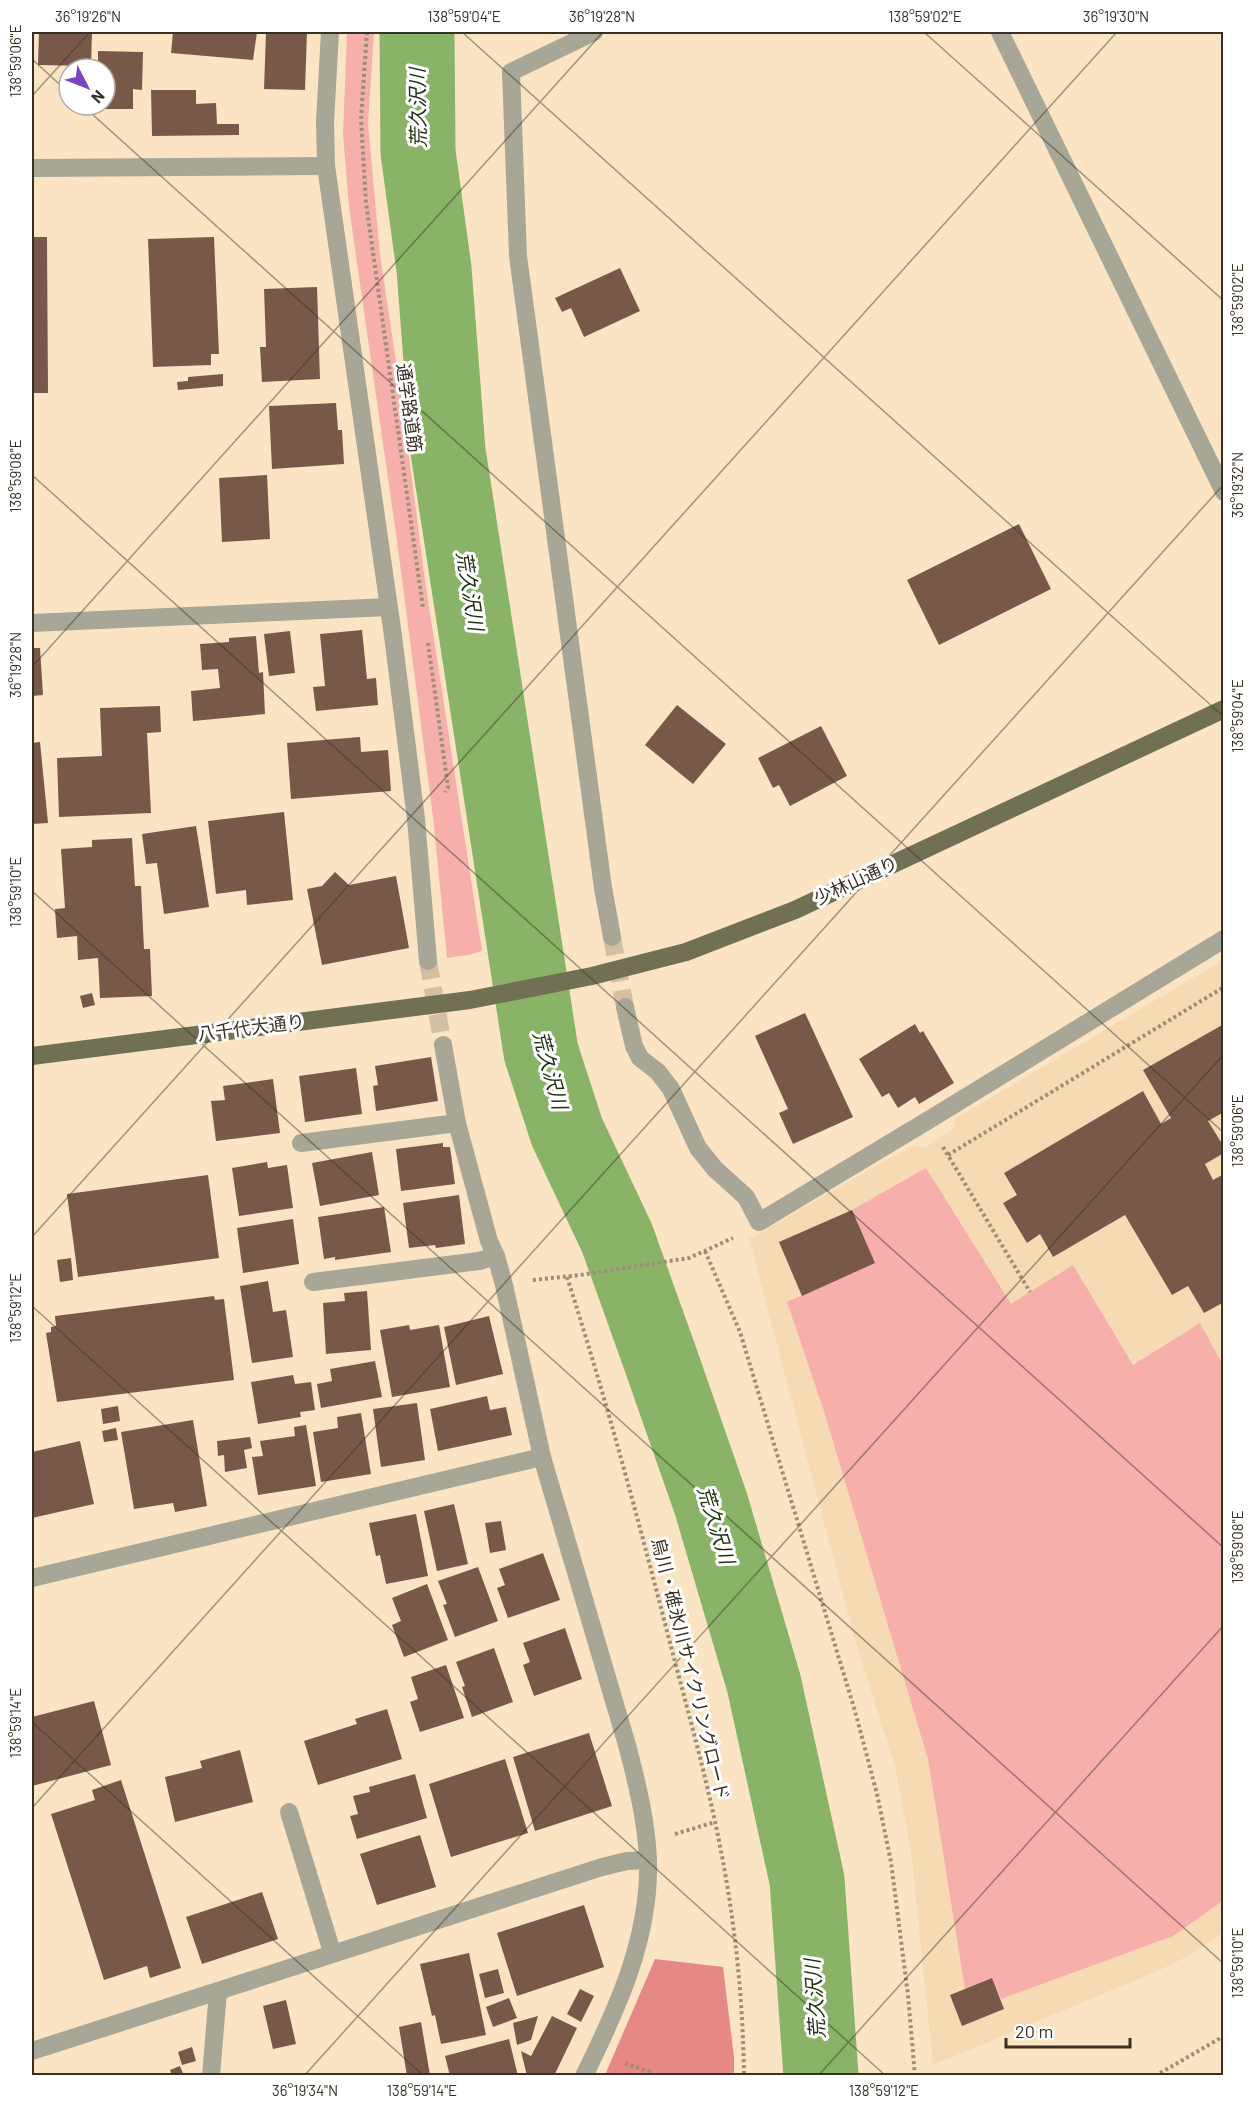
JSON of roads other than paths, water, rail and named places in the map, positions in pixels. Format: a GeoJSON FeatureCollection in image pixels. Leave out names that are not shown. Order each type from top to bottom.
{"type":"FeatureCollection","features":[{"type":"Feature","properties":{"kind":"main road","name":"少林山通り"},"geometry":{"type":"LineString","coordinates":[[470,1000],[592,976],[686,952],[795,909],[1224,709]]}},
{"type":"Feature","properties":{"kind":"main road","name":"八千代大通り"},"geometry":{"type":"LineString","coordinates":[[32,1056],[470,1000]]}},
{"type":"Feature","properties":{"kind":"street"},"geometry":{"type":"LineString","coordinates":[[330,32],[325,122],[326,166],[389,607],[416,819],[428,961]]}},
{"type":"Feature","properties":{"kind":"street"},"geometry":{"type":"LineString","coordinates":[[594,32],[511,72],[518,256],[603,888],[612,937]]}},
{"type":"Feature","properties":{"kind":"street"},"geometry":{"type":"LineString","coordinates":[[1000,32],[1224,492]]}},
{"type":"Feature","properties":{"kind":"street"},"geometry":{"type":"LineString","coordinates":[[32,168],[326,166]]}},
{"type":"Feature","properties":{"kind":"street"},"geometry":{"type":"LineString","coordinates":[[32,623],[389,607]]}},
{"type":"Feature","properties":{"kind":"street"},"geometry":{"type":"LineString","coordinates":[[625,1006],[634,1046],[640,1058],[658,1072],[671,1089],[698,1148],[715,1169],[746,1197],[759,1222],[1224,939]]}},
{"type":"Feature","properties":{"kind":"street"},"geometry":{"type":"LineString","coordinates":[[442,1045],[457,1123],[489,1241],[496,1256],[542,1457],[639,1791],[648,1860],[645,1914],[638,1947],[613,2014],[584,2076]]}},
{"type":"Feature","properties":{"kind":"street"},"geometry":{"type":"LineString","coordinates":[[301,1143],[457,1123]]}},
{"type":"Feature","properties":{"kind":"street"},"geometry":{"type":"LineString","coordinates":[[313,1282],[479,1261],[496,1256]]}},
{"type":"Feature","properties":{"kind":"street"},"geometry":{"type":"LineString","coordinates":[[32,1578],[542,1457]]}},
{"type":"Feature","properties":{"kind":"street"},"geometry":{"type":"LineString","coordinates":[[289,1812],[332,1952]]}},
{"type":"Feature","properties":{"kind":"street"},"geometry":{"type":"LineString","coordinates":[[32,2051],[332,1952],[602,1867],[627,1861],[648,1860]]}},
{"type":"Feature","properties":{"kind":"street"},"geometry":{"type":"LineString","coordinates":[[211,2076],[218,1990]]}},
{"type":"Feature","properties":{"kind":"waterway","name":"荒久沢川"},"geometry":{"type":"LineString","coordinates":[[417,32],[418,152],[434,269],[448,451],[541,1052],[567,1132],[617,1238],[660,1358],[711,1504],[764,1684],[807,1880],[821,2076]]}},
{"type":"Feature","properties":{"kind":"tunnel"},"geometry":{"type":"LineString","coordinates":[[612,937],[625,1007]]}},
{"type":"Feature","properties":{"kind":"tunnel"},"geometry":{"type":"LineString","coordinates":[[428,961],[443,1045]]}}]}
